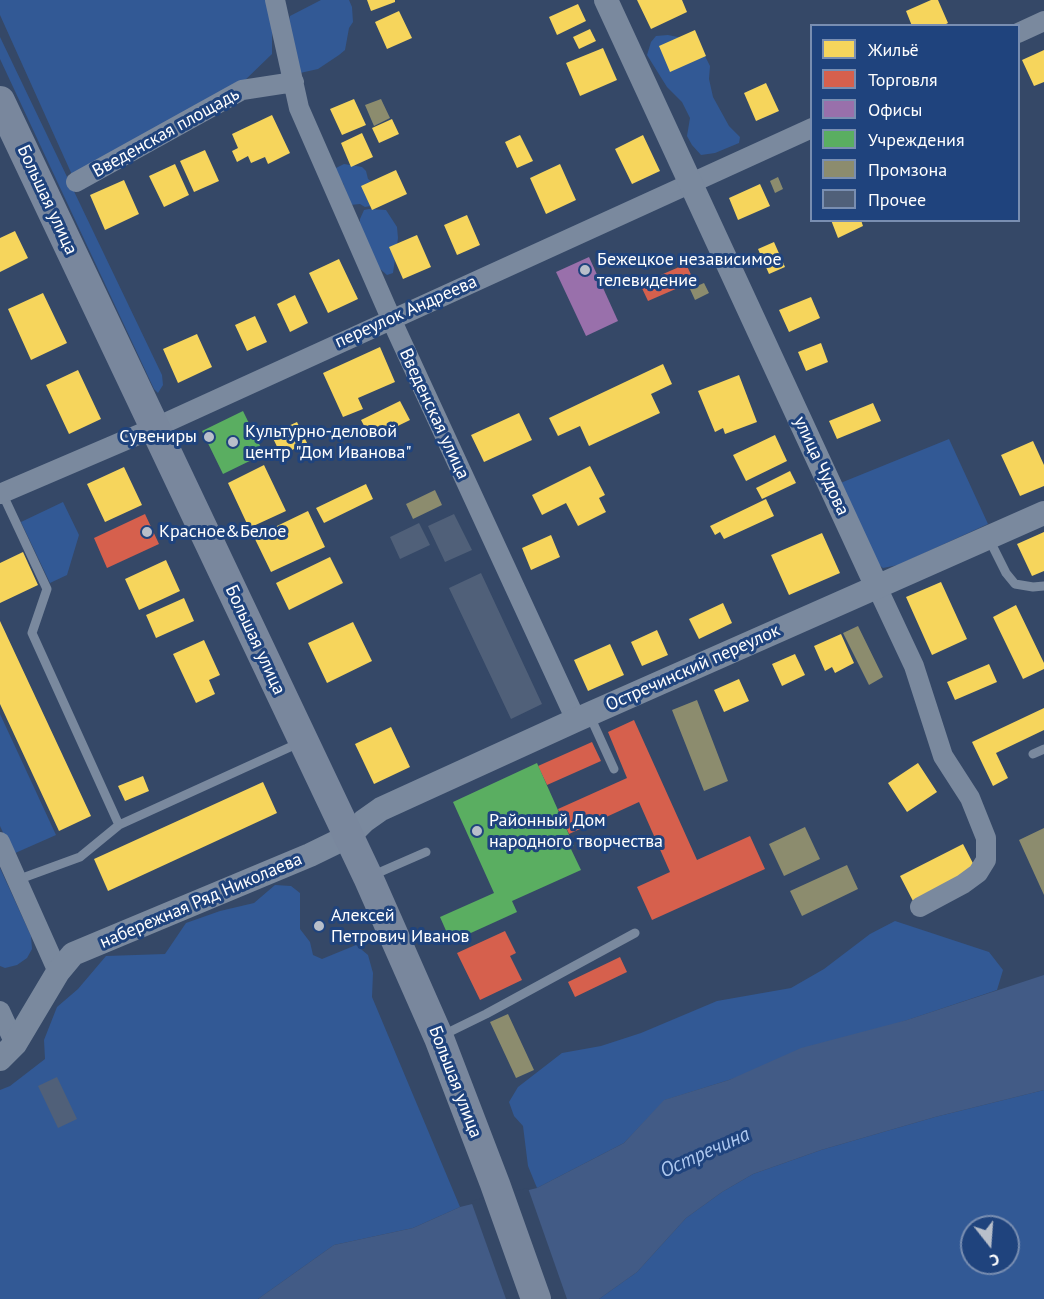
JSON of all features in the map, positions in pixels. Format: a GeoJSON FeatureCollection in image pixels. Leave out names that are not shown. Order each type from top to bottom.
{"type":"FeatureCollection","features":[{"type":"Feature","properties":{"kind":"main road","name":"Большая улица"},"geometry":{"type":"LineString","coordinates":[[0,101],[303,742],[350,836],[439,1038],[536,1299]]}},
{"type":"Feature","properties":{"kind":"street","name":"Введенская улица"},"geometry":{"type":"LineString","coordinates":[[275,0],[299,108],[391,319],[583,717]]}},
{"type":"Feature","properties":{"kind":"street","name":"улица Чудова"},"geometry":{"type":"LineString","coordinates":[[606,0],[914,666],[943,756],[969,798],[986,838],[986,860],[978,873],[963,884],[920,907]]}},
{"type":"Feature","properties":{"kind":"street"},"geometry":{"type":"LineString","coordinates":[[1020,32],[1044,21]]}},
{"type":"Feature","properties":{"kind":"street","name":"Введенская площадь"},"geometry":{"type":"LineString","coordinates":[[76,182],[242,90],[294,82]]}},
{"type":"Feature","properties":{"kind":"street","name":"переулок Андреева"},"geometry":{"type":"LineString","coordinates":[[1,494],[154,428],[810,129]]}},
{"type":"Feature","properties":{"kind":"street","name":"Остречинский переулок"},"geometry":{"type":"LineString","coordinates":[[350,836],[364,821],[381,809],[1044,513]]}},
{"type":"Feature","properties":{"kind":"street","name":"набережная Ряд Николаева"},"geometry":{"type":"LineString","coordinates":[[8,1052],[58,972],[73,954],[310,855],[350,836]]}},
{"type":"Feature","properties":{"kind":"street"},"geometry":{"type":"LineString","coordinates":[[0,842],[58,972]]}},
{"type":"Feature","properties":{"kind":"street"},"geometry":{"type":"LineString","coordinates":[[0,1011],[8,1052]]}},
{"type":"Feature","properties":{"kind":"lane"},"geometry":{"type":"LineString","coordinates":[[1,494],[47,590],[32,633],[119,825]]}},
{"type":"Feature","properties":{"kind":"lane"},"geometry":{"type":"LineString","coordinates":[[989,537],[1006,573],[1015,584],[1044,586]]}},
{"type":"Feature","properties":{"kind":"lane"},"geometry":{"type":"LineString","coordinates":[[583,717],[615,770]]}},
{"type":"Feature","properties":{"kind":"lane"},"geometry":{"type":"LineString","coordinates":[[17,880],[80,857],[119,825],[303,742]]}},
{"type":"Feature","properties":{"kind":"lane"},"geometry":{"type":"LineString","coordinates":[[1033,754],[1044,749]]}},
{"type":"Feature","properties":{"kind":"lane"},"geometry":{"type":"LineString","coordinates":[[368,877],[426,852]]}},
{"type":"Feature","properties":{"kind":"lane"},"geometry":{"type":"LineString","coordinates":[[439,1038],[635,933]]}},
{"type":"Feature","properties":{"kind":"shaded area"},"geometry":{"type":"Polygon","coordinates":[[[0,0],[268,0],[272,54],[241,84],[73,177],[0,15],[0,0]]]}},
{"type":"Feature","properties":{"kind":"shaded area"},"geometry":{"type":"Polygon","coordinates":[[[321,0],[349,0],[353,22],[349,28],[345,50],[318,69],[300,73],[289,21],[290,16],[321,0]]]}},
{"type":"Feature","properties":{"kind":"shaded area"},"geometry":{"type":"Polygon","coordinates":[[[668,35],[687,39],[704,54],[710,66],[709,79],[713,97],[729,126],[740,137],[739,143],[715,153],[701,155],[692,145],[687,136],[690,118],[682,102],[667,87],[647,55],[651,42],[656,36],[668,35]]]}},
{"type":"Feature","properties":{"kind":"shaded area"},"geometry":{"type":"Polygon","coordinates":[[[0,37],[162,375],[163,385],[158,393],[154,389],[0,59],[0,37]]]}},
{"type":"Feature","properties":{"kind":"shaded area"},"geometry":{"type":"Polygon","coordinates":[[[344,164],[362,167],[368,179],[380,188],[376,205],[365,207],[360,204],[350,205],[343,183],[335,180],[334,175],[336,168],[344,164]]]}},
{"type":"Feature","properties":{"kind":"shaded area"},"geometry":{"type":"Polygon","coordinates":[[[364,210],[386,210],[397,227],[398,238],[393,273],[387,275],[379,268],[360,228],[360,219],[364,210]]]}},
{"type":"Feature","properties":{"kind":"shaded area"},"geometry":{"type":"Polygon","coordinates":[[[949,439],[988,524],[898,565],[883,568],[872,559],[838,484],[949,439]]]}},
{"type":"Feature","properties":{"kind":"shaded area"},"geometry":{"type":"Polygon","coordinates":[[[63,502],[79,535],[67,575],[50,583],[21,522],[63,502]]]}},
{"type":"Feature","properties":{"kind":"shaded area"},"geometry":{"type":"Polygon","coordinates":[[[0,714],[56,835],[13,854],[0,826],[0,714]]]}},
{"type":"Feature","properties":{"kind":"shaded area"},"geometry":{"type":"Polygon","coordinates":[[[0,868],[31,936],[32,949],[27,958],[17,965],[5,968],[0,966],[0,868]]]}},
{"type":"Feature","properties":{"kind":"shaded area"},"geometry":{"type":"Polygon","coordinates":[[[275,885],[291,886],[300,893],[300,929],[310,942],[313,955],[322,959],[356,945],[368,955],[373,973],[372,997],[460,1207],[413,1228],[334,1245],[258,1299],[0,1299],[0,1090],[10,1086],[45,1059],[44,1040],[57,1007],[78,989],[106,956],[165,954],[186,923],[220,911],[254,903],[275,885]]]}},
{"type":"Feature","properties":{"kind":"shaded area"},"geometry":{"type":"Polygon","coordinates":[[[895,921],[989,952],[1003,970],[997,990],[665,1100],[624,1143],[537,1188],[528,1166],[523,1126],[514,1116],[509,1102],[518,1087],[562,1053],[601,1046],[641,1033],[717,1001],[791,988],[824,969],[870,934],[895,921]]]}},
{"type":"Feature","properties":{"kind":"shaded area"},"geometry":{"type":"Polygon","coordinates":[[[1044,1090],[1044,1299],[599,1299],[637,1272],[686,1218],[722,1192],[753,1174],[821,1150],[935,1117],[1044,1090]]]}},
{"type":"Feature","properties":{"kind":"water","name":"Остречина"},"geometry":{"type":"Polygon","coordinates":[[[1044,975],[1044,1090],[935,1117],[821,1150],[753,1174],[722,1192],[686,1218],[637,1272],[599,1299],[258,1299],[334,1245],[413,1228],[460,1207],[537,1188],[624,1143],[664,1100],[729,1080],[801,1048],[907,1020],[1044,975]]]}},
{"type":"Feature","properties":{"kind":"pier"},"geometry":{"type":"Polygon","coordinates":[[[528,1188],[567,1299],[506,1299],[471,1201],[528,1188]]]}},
{"type":"Feature","properties":{"kind":"building: Жильё"},"geometry":{"type":"Polygon","coordinates":[[[367,0],[395,0],[395,2],[371,11],[367,0]]]}},
{"type":"Feature","properties":{"kind":"building: Жильё"},"geometry":{"type":"Polygon","coordinates":[[[637,0],[682,0],[687,12],[651,29],[637,0]]]}},
{"type":"Feature","properties":{"kind":"building: Жильё"},"geometry":{"type":"Polygon","coordinates":[[[931,0],[938,0],[948,23],[911,24],[906,11],[931,0]]]}},
{"type":"Feature","properties":{"kind":"building: Жильё"},"geometry":{"type":"Polygon","coordinates":[[[578,4],[586,21],[557,35],[549,17],[578,4]]]}},
{"type":"Feature","properties":{"kind":"building: Жильё"},"geometry":{"type":"Polygon","coordinates":[[[399,11],[412,38],[387,49],[375,22],[399,11]]]}},
{"type":"Feature","properties":{"kind":"building: Жильё"},"geometry":{"type":"Polygon","coordinates":[[[590,29],[596,41],[579,49],[573,37],[590,29]]]}},
{"type":"Feature","properties":{"kind":"building: Жильё"},"geometry":{"type":"Polygon","coordinates":[[[695,30],[706,56],[670,72],[659,46],[695,30]]]}},
{"type":"Feature","properties":{"kind":"building: Жильё"},"geometry":{"type":"Polygon","coordinates":[[[603,48],[617,80],[580,96],[566,63],[603,48]]]}},
{"type":"Feature","properties":{"kind":"building: Жильё"},"geometry":{"type":"Polygon","coordinates":[[[1044,50],[1044,82],[1034,86],[1022,60],[1044,50]]]}},
{"type":"Feature","properties":{"kind":"building: Жильё"},"geometry":{"type":"Polygon","coordinates":[[[766,83],[779,111],[756,121],[744,93],[766,83]]]}},
{"type":"Feature","properties":{"kind":"building: Жильё"},"geometry":{"type":"Polygon","coordinates":[[[354,99],[366,125],[342,135],[330,109],[354,99]]]}},
{"type":"Feature","properties":{"kind":"building: Жильё"},"geometry":{"type":"Polygon","coordinates":[[[272,115],[290,153],[268,164],[265,157],[251,163],[248,156],[237,162],[232,151],[238,148],[232,134],[272,115]]]}},
{"type":"Feature","properties":{"kind":"building: Жильё"},"geometry":{"type":"Polygon","coordinates":[[[392,119],[399,134],[379,143],[372,128],[392,119]]]}},
{"type":"Feature","properties":{"kind":"building: Жильё"},"geometry":{"type":"Polygon","coordinates":[[[362,133],[373,157],[351,167],[341,143],[362,133]]]}},
{"type":"Feature","properties":{"kind":"building: Жильё"},"geometry":{"type":"Polygon","coordinates":[[[520,135],[533,161],[517,168],[505,142],[520,135]]]}},
{"type":"Feature","properties":{"kind":"building: Жильё"},"geometry":{"type":"Polygon","coordinates":[[[643,135],[660,171],[632,184],[615,149],[643,135]]]}},
{"type":"Feature","properties":{"kind":"building: Жильё"},"geometry":{"type":"Polygon","coordinates":[[[205,150],[219,181],[194,192],[180,161],[205,150]]]}},
{"type":"Feature","properties":{"kind":"building: Жильё"},"geometry":{"type":"Polygon","coordinates":[[[175,164],[189,195],[164,207],[149,176],[175,164]]]}},
{"type":"Feature","properties":{"kind":"building: Жильё"},"geometry":{"type":"Polygon","coordinates":[[[560,164],[576,200],[546,214],[530,178],[560,164]]]}},
{"type":"Feature","properties":{"kind":"building: Жильё"},"geometry":{"type":"Polygon","coordinates":[[[396,170],[407,194],[372,210],[361,186],[396,170]]]}},
{"type":"Feature","properties":{"kind":"building: Жильё"},"geometry":{"type":"Polygon","coordinates":[[[124,180],[139,214],[105,230],[90,195],[124,180]]]}},
{"type":"Feature","properties":{"kind":"building: Жильё"},"geometry":{"type":"Polygon","coordinates":[[[760,184],[770,206],[738,220],[729,198],[760,184]]]}},
{"type":"Feature","properties":{"kind":"building: Жильё"},"geometry":{"type":"Polygon","coordinates":[[[467,215],[480,245],[457,255],[444,225],[467,215]]]}},
{"type":"Feature","properties":{"kind":"building: Жильё"},"geometry":{"type":"Polygon","coordinates":[[[832,222],[862,222],[863,226],[838,238],[832,222]]]}},
{"type":"Feature","properties":{"kind":"building: Жильё"},"geometry":{"type":"Polygon","coordinates":[[[15,231],[28,258],[0,272],[0,238],[15,231]]]}},
{"type":"Feature","properties":{"kind":"building: Жильё"},"geometry":{"type":"Polygon","coordinates":[[[417,235],[431,267],[403,279],[389,247],[417,235]]]}},
{"type":"Feature","properties":{"kind":"building: Жильё"},"geometry":{"type":"Polygon","coordinates":[[[774,242],[785,267],[769,274],[758,249],[774,242]]]}},
{"type":"Feature","properties":{"kind":"building: Жильё"},"geometry":{"type":"Polygon","coordinates":[[[339,259],[358,299],[328,313],[309,273],[339,259]]]}},
{"type":"Feature","properties":{"kind":"building: Жильё"},"geometry":{"type":"Polygon","coordinates":[[[43,293],[67,343],[31,360],[8,309],[43,293]]]}},
{"type":"Feature","properties":{"kind":"building: Жильё"},"geometry":{"type":"Polygon","coordinates":[[[295,295],[308,323],[290,332],[277,304],[295,295]]]}},
{"type":"Feature","properties":{"kind":"building: Жильё"},"geometry":{"type":"Polygon","coordinates":[[[811,297],[820,318],[789,332],[779,310],[811,297]]]}},
{"type":"Feature","properties":{"kind":"building: Жильё"},"geometry":{"type":"Polygon","coordinates":[[[255,316],[267,342],[247,351],[235,325],[255,316]]]}},
{"type":"Feature","properties":{"kind":"building: Жильё"},"geometry":{"type":"Polygon","coordinates":[[[197,334],[212,367],[178,383],[163,349],[197,334]]]}},
{"type":"Feature","properties":{"kind":"building: Жильё"},"geometry":{"type":"Polygon","coordinates":[[[821,343],[828,362],[806,371],[798,352],[821,343]]]}},
{"type":"Feature","properties":{"kind":"building: Жильё"},"geometry":{"type":"Polygon","coordinates":[[[380,347],[395,382],[358,398],[363,409],[343,417],[323,373],[380,347]]]}},
{"type":"Feature","properties":{"kind":"building: Жильё"},"geometry":{"type":"Polygon","coordinates":[[[663,364],[672,384],[651,394],[660,413],[589,446],[580,426],[558,436],[549,418],[663,364]]]}},
{"type":"Feature","properties":{"kind":"building: Жильё"},"geometry":{"type":"Polygon","coordinates":[[[78,370],[101,419],[69,434],[46,385],[78,370]]]}},
{"type":"Feature","properties":{"kind":"building: Жильё"},"geometry":{"type":"Polygon","coordinates":[[[739,375],[757,422],[725,434],[723,428],[715,432],[698,391],[739,375]]]}},
{"type":"Feature","properties":{"kind":"building: Жильё"},"geometry":{"type":"Polygon","coordinates":[[[400,401],[410,420],[371,439],[361,420],[400,401]]]}},
{"type":"Feature","properties":{"kind":"building: Жильё"},"geometry":{"type":"Polygon","coordinates":[[[873,403],[881,421],[837,439],[829,421],[873,403]]]}},
{"type":"Feature","properties":{"kind":"building: Жильё"},"geometry":{"type":"Polygon","coordinates":[[[519,413],[532,440],[484,462],[471,435],[519,413]]]}},
{"type":"Feature","properties":{"kind":"building: Жильё"},"geometry":{"type":"Polygon","coordinates":[[[297,422],[307,443],[281,455],[271,434],[297,422]]]}},
{"type":"Feature","properties":{"kind":"building: Жильё"},"geometry":{"type":"Polygon","coordinates":[[[775,435],[787,461],[746,481],[733,455],[775,435]]]}},
{"type":"Feature","properties":{"kind":"building: Жильё"},"geometry":{"type":"Polygon","coordinates":[[[1033,441],[1044,465],[1044,486],[1020,496],[1001,455],[1033,441]]]}},
{"type":"Feature","properties":{"kind":"building: Жильё"},"geometry":{"type":"Polygon","coordinates":[[[264,465],[286,511],[249,528],[228,483],[264,465]]]}},
{"type":"Feature","properties":{"kind":"building: Жильё"},"geometry":{"type":"Polygon","coordinates":[[[590,466],[605,495],[599,498],[606,512],[578,526],[566,503],[542,515],[532,495],[590,466]]]}},
{"type":"Feature","properties":{"kind":"building: Жильё"},"geometry":{"type":"Polygon","coordinates":[[[124,467],[142,505],[105,522],[87,484],[124,467]]]}},
{"type":"Feature","properties":{"kind":"building: Жильё"},"geometry":{"type":"Polygon","coordinates":[[[790,471],[796,483],[762,499],[756,488],[790,471]]]}},
{"type":"Feature","properties":{"kind":"building: Жильё"},"geometry":{"type":"Polygon","coordinates":[[[366,484],[373,499],[324,523],[316,508],[366,484]]]}},
{"type":"Feature","properties":{"kind":"building: Жильё"},"geometry":{"type":"Polygon","coordinates":[[[766,499],[774,516],[724,539],[720,532],[715,535],[710,526],[766,499]]]}},
{"type":"Feature","properties":{"kind":"building: Жильё"},"geometry":{"type":"Polygon","coordinates":[[[308,511],[325,547],[271,572],[254,537],[308,511]]]}},
{"type":"Feature","properties":{"kind":"building: Жильё"},"geometry":{"type":"Polygon","coordinates":[[[1044,532],[1044,571],[1032,576],[1017,544],[1044,532]]]}},
{"type":"Feature","properties":{"kind":"building: Жильё"},"geometry":{"type":"Polygon","coordinates":[[[822,533],[840,573],[789,595],[771,555],[822,533]]]}},
{"type":"Feature","properties":{"kind":"building: Жильё"},"geometry":{"type":"Polygon","coordinates":[[[551,535],[560,557],[531,570],[522,548],[551,535]]]}},
{"type":"Feature","properties":{"kind":"building: Жильё"},"geometry":{"type":"Polygon","coordinates":[[[23,552],[38,585],[0,603],[0,563],[23,552]]]}},
{"type":"Feature","properties":{"kind":"building: Жильё"},"geometry":{"type":"Polygon","coordinates":[[[330,557],[343,583],[289,610],[276,583],[330,557]]]}},
{"type":"Feature","properties":{"kind":"building: Жильё"},"geometry":{"type":"Polygon","coordinates":[[[166,560],[180,591],[139,610],[125,579],[166,560]]]}},
{"type":"Feature","properties":{"kind":"building: Жильё"},"geometry":{"type":"Polygon","coordinates":[[[941,582],[967,639],[932,655],[906,597],[941,582]]]}},
{"type":"Feature","properties":{"kind":"building: Жильё"},"geometry":{"type":"Polygon","coordinates":[[[184,598],[194,621],[156,638],[146,615],[184,598]]]}},
{"type":"Feature","properties":{"kind":"building: Жильё"},"geometry":{"type":"Polygon","coordinates":[[[723,603],[732,623],[699,639],[689,619],[723,603]]]}},
{"type":"Feature","properties":{"kind":"building: Жильё"},"geometry":{"type":"Polygon","coordinates":[[[1016,605],[1044,663],[1044,669],[1023,679],[993,617],[1016,605]]]}},
{"type":"Feature","properties":{"kind":"building: Жильё"},"geometry":{"type":"Polygon","coordinates":[[[0,621],[91,816],[59,831],[0,704],[0,621]]]}},
{"type":"Feature","properties":{"kind":"building: Жильё"},"geometry":{"type":"Polygon","coordinates":[[[353,622],[372,661],[327,683],[308,643],[353,622]]]}},
{"type":"Feature","properties":{"kind":"building: Жильё"},"geometry":{"type":"Polygon","coordinates":[[[657,630],[668,655],[642,666],[631,642],[657,630]]]}},
{"type":"Feature","properties":{"kind":"building: Жильё"},"geometry":{"type":"Polygon","coordinates":[[[841,634],[854,663],[835,673],[832,667],[825,671],[814,646],[841,634]]]}},
{"type":"Feature","properties":{"kind":"building: Жильё"},"geometry":{"type":"Polygon","coordinates":[[[204,640],[220,675],[209,680],[215,694],[196,703],[173,654],[204,640]]]}},
{"type":"Feature","properties":{"kind":"building: Жильё"},"geometry":{"type":"Polygon","coordinates":[[[610,644],[624,675],[588,691],[574,660],[610,644]]]}},
{"type":"Feature","properties":{"kind":"building: Жильё"},"geometry":{"type":"Polygon","coordinates":[[[795,654],[805,675],[782,686],[772,664],[795,654]]]}},
{"type":"Feature","properties":{"kind":"building: Жильё"},"geometry":{"type":"Polygon","coordinates":[[[989,664],[997,682],[955,700],[947,682],[989,664]]]}},
{"type":"Feature","properties":{"kind":"building: Жильё"},"geometry":{"type":"Polygon","coordinates":[[[739,679],[749,701],[724,712],[714,690],[739,679]]]}},
{"type":"Feature","properties":{"kind":"building: Жильё"},"geometry":{"type":"Polygon","coordinates":[[[1044,708],[1044,730],[996,753],[1008,778],[993,786],[972,742],[1044,708]]]}},
{"type":"Feature","properties":{"kind":"building: Жильё"},"geometry":{"type":"Polygon","coordinates":[[[391,727],[410,767],[374,784],[355,744],[391,727]]]}},
{"type":"Feature","properties":{"kind":"building: Жильё"},"geometry":{"type":"Polygon","coordinates":[[[918,763],[937,792],[907,812],[888,783],[918,763]]]}},
{"type":"Feature","properties":{"kind":"building: Жильё"},"geometry":{"type":"Polygon","coordinates":[[[143,776],[149,791],[125,801],[118,786],[143,776]]]}},
{"type":"Feature","properties":{"kind":"building: Жильё"},"geometry":{"type":"Polygon","coordinates":[[[263,782],[277,813],[108,891],[94,859],[263,782]]]}},
{"type":"Feature","properties":{"kind":"building: Жильё"},"geometry":{"type":"Polygon","coordinates":[[[963,844],[977,871],[914,903],[900,876],[963,844]]]}},
{"type":"Feature","properties":{"kind":"building: Торговля"},"geometry":{"type":"Polygon","coordinates":[[[686,264],[694,281],[648,301],[640,284],[686,264]]]}},
{"type":"Feature","properties":{"kind":"building: Торговля"},"geometry":{"type":"Polygon","coordinates":[[[145,514],[159,544],[107,568],[94,538],[145,514]]]}},
{"type":"Feature","properties":{"kind":"building: Торговля"},"geometry":{"type":"Polygon","coordinates":[[[634,720],[697,860],[750,836],[765,869],[652,920],[637,887],[670,872],[639,802],[569,834],[558,809],[627,778],[608,732],[634,720]]]}},
{"type":"Feature","properties":{"kind":"building: Торговля"},"geometry":{"type":"Polygon","coordinates":[[[592,742],[601,761],[547,785],[538,766],[592,742]]]}},
{"type":"Feature","properties":{"kind":"building: Торговля"},"geometry":{"type":"Polygon","coordinates":[[[505,931],[516,953],[510,956],[522,980],[480,1000],[457,953],[505,931]]]}},
{"type":"Feature","properties":{"kind":"building: Торговля"},"geometry":{"type":"Polygon","coordinates":[[[620,957],[627,972],[575,997],[568,982],[620,957]]]}},
{"type":"Feature","properties":{"kind":"building: Офисы"},"geometry":{"type":"Polygon","coordinates":[[[589,257],[618,321],[586,336],[556,272],[589,257]]]}},
{"type":"Feature","properties":{"kind":"building: Учреждения","name":"Культурно-деловой центр \"Дом Иванова\""},"geometry":{"type":"Polygon","coordinates":[[[243,411],[264,454],[223,474],[202,431],[243,411]]]}},
{"type":"Feature","properties":{"kind":"building: Учреждения"},"geometry":{"type":"Polygon","coordinates":[[[537,763],[574,846],[570,847],[581,870],[512,901],[517,912],[451,942],[440,917],[494,893],[453,802],[537,763]]]}},
{"type":"Feature","properties":{"kind":"building: Промзона"},"geometry":{"type":"Polygon","coordinates":[[[381,99],[390,118],[374,126],[365,105],[381,99]]]}},
{"type":"Feature","properties":{"kind":"building: Промзона"},"geometry":{"type":"Polygon","coordinates":[[[778,177],[783,189],[775,193],[770,181],[778,177]]]}},
{"type":"Feature","properties":{"kind":"building: Промзона"},"geometry":{"type":"Polygon","coordinates":[[[704,283],[709,293],[695,300],[690,289],[704,283]]]}},
{"type":"Feature","properties":{"kind":"building: Промзона"},"geometry":{"type":"Polygon","coordinates":[[[435,490],[442,505],[413,519],[406,504],[435,490]]]}},
{"type":"Feature","properties":{"kind":"building: Промзона"},"geometry":{"type":"Polygon","coordinates":[[[858,626],[883,677],[869,685],[843,633],[858,626]]]}},
{"type":"Feature","properties":{"kind":"building: Промзона"},"geometry":{"type":"Polygon","coordinates":[[[697,700],[728,781],[704,791],[672,710],[697,700]]]}},
{"type":"Feature","properties":{"kind":"building: Промзона"},"geometry":{"type":"Polygon","coordinates":[[[805,827],[820,859],[784,876],[769,844],[805,827]]]}},
{"type":"Feature","properties":{"kind":"building: Промзона"},"geometry":{"type":"Polygon","coordinates":[[[1044,828],[1044,895],[1019,840],[1044,828]]]}},
{"type":"Feature","properties":{"kind":"building: Промзона"},"geometry":{"type":"Polygon","coordinates":[[[847,865],[858,889],[802,916],[790,891],[847,865]]]}},
{"type":"Feature","properties":{"kind":"building: Промзона"},"geometry":{"type":"Polygon","coordinates":[[[508,1014],[534,1070],[516,1078],[490,1022],[508,1014]]]}},
{"type":"Feature","properties":{"kind":"building: Прочее"},"geometry":{"type":"Polygon","coordinates":[[[454,514],[472,550],[445,562],[428,526],[454,514]]]}},
{"type":"Feature","properties":{"kind":"building: Прочее"},"geometry":{"type":"Polygon","coordinates":[[[419,523],[430,545],[400,559],[390,537],[419,523]]]}},
{"type":"Feature","properties":{"kind":"building: Прочее"},"geometry":{"type":"Polygon","coordinates":[[[481,573],[542,704],[511,719],[449,588],[481,573]]]}},
{"type":"Feature","properties":{"kind":"building: Прочее"},"geometry":{"type":"Polygon","coordinates":[[[57,1077],[77,1119],[58,1128],[38,1086],[57,1077]]]}},
{"type":"Feature","properties":{"kind":"place","name":"Бежецкое независимое телевидение"},"geometry":{"type":"Point","coordinates":[585,270]}},
{"type":"Feature","properties":{"kind":"place","name":"Сувениры"},"geometry":{"type":"Point","coordinates":[209,437]}},
{"type":"Feature","properties":{"kind":"place","name":"Культурно-деловой центр \"Дом Иванова\""},"geometry":{"type":"Point","coordinates":[233,442]}},
{"type":"Feature","properties":{"kind":"place","name":"Красное&Белое"},"geometry":{"type":"Point","coordinates":[147,532]}},
{"type":"Feature","properties":{"kind":"place","name":"Районный Дом народного творчества"},"geometry":{"type":"Point","coordinates":[477,831]}},
{"type":"Feature","properties":{"kind":"place","name":"Алексей Петрович Иванов"},"geometry":{"type":"Point","coordinates":[319,926]}}]}
